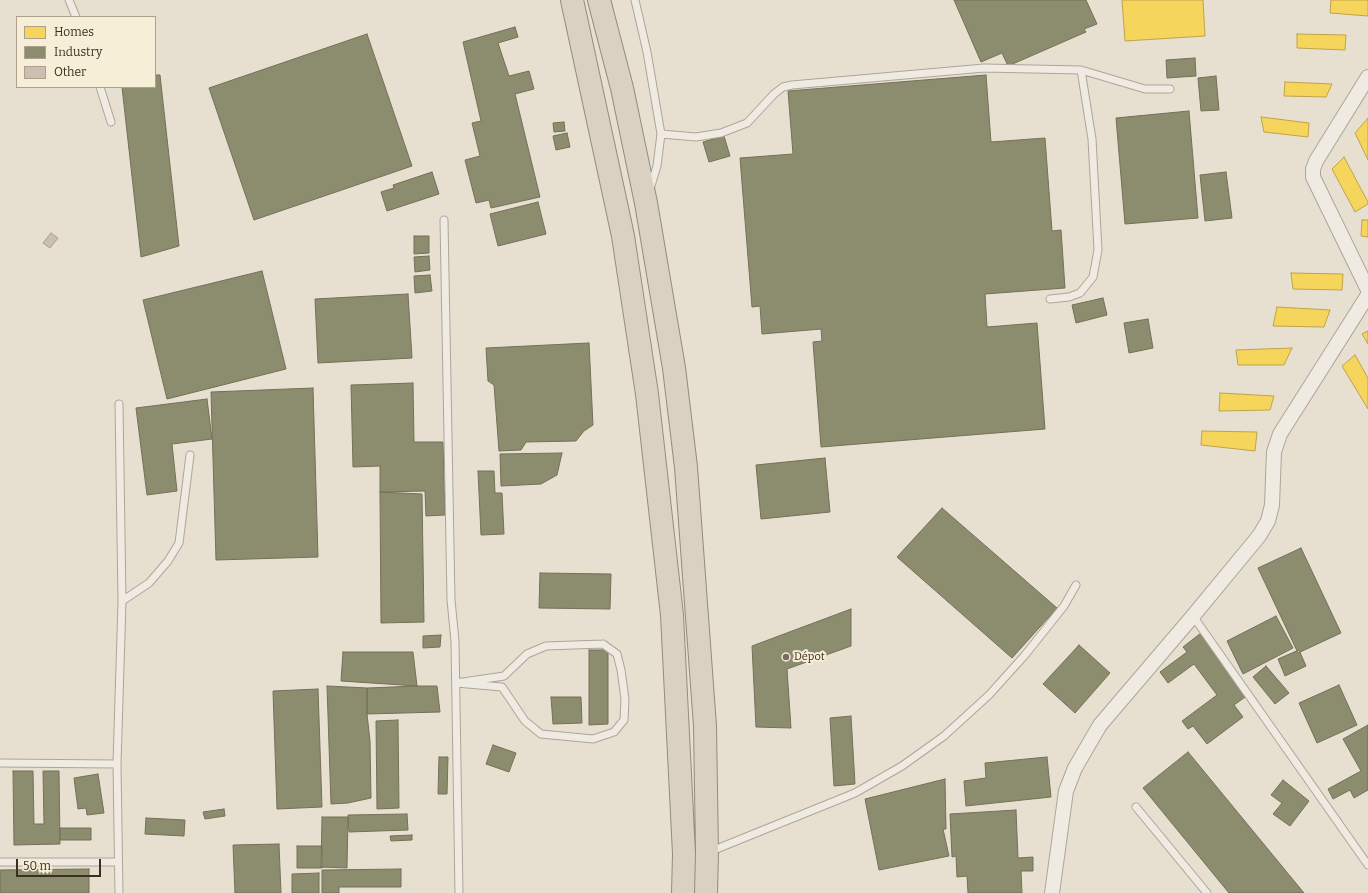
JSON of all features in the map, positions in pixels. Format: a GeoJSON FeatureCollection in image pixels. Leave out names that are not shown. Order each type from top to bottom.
{"type":"FeatureCollection","features":[{"type":"Feature","properties":{"kind":"highway"},"geometry":{"type":"LineString","coordinates":[[572,0],[623,236],[647,394],[672,615],[684,847],[683,893]]}},
{"type":"Feature","properties":{"kind":"highway"},"geometry":{"type":"LineString","coordinates":[[599,0],[622,88],[646,203],[674,368],[686,468],[705,726],[707,853],[706,893]]}},
{"type":"Feature","properties":{"kind":"street"},"geometry":{"type":"LineString","coordinates":[[1368,77],[1316,161],[1313,169],[1313,177],[1368,290]]}},
{"type":"Feature","properties":{"kind":"street"},"geometry":{"type":"LineString","coordinates":[[1052,893],[1066,791],[1075,768],[1100,724],[1193,616],[1259,536],[1268,521],[1272,505],[1274,452],[1280,434],[1368,296]]}},
{"type":"Feature","properties":{"kind":"lane"},"geometry":{"type":"LineString","coordinates":[[69,0],[76,16]]}},
{"type":"Feature","properties":{"kind":"lane"},"geometry":{"type":"LineString","coordinates":[[635,0],[647,52],[661,134],[657,166],[646,203]]}},
{"type":"Feature","properties":{"kind":"lane"},"geometry":{"type":"LineString","coordinates":[[661,134],[696,137],[721,133],[747,123],[779,90],[783,87],[792,85],[984,68],[1081,70],[1144,89],[1170,89]]}},
{"type":"Feature","properties":{"kind":"lane"},"geometry":{"type":"LineString","coordinates":[[1050,299],[1069,297],[1080,293],[1093,277],[1098,250],[1092,139],[1081,70]]}},
{"type":"Feature","properties":{"kind":"lane"},"geometry":{"type":"LineString","coordinates":[[100,88],[111,122]]}},
{"type":"Feature","properties":{"kind":"lane"},"geometry":{"type":"LineString","coordinates":[[444,220],[451,600],[455,641],[456,683],[459,893]]}},
{"type":"Feature","properties":{"kind":"lane"},"geometry":{"type":"LineString","coordinates":[[119,404],[122,602],[117,764],[119,893]]}},
{"type":"Feature","properties":{"kind":"lane"},"geometry":{"type":"LineString","coordinates":[[122,602],[149,583],[168,561],[179,543],[190,455]]}},
{"type":"Feature","properties":{"kind":"lane"},"geometry":{"type":"LineString","coordinates":[[707,853],[855,793],[902,766],[944,736],[988,695],[1025,655],[1064,606],[1076,585]]}},
{"type":"Feature","properties":{"kind":"lane"},"geometry":{"type":"LineString","coordinates":[[1193,616],[1368,865]]}},
{"type":"Feature","properties":{"kind":"lane"},"geometry":{"type":"LineString","coordinates":[[603,644],[617,654],[625,699],[624,720],[614,732],[594,740],[541,734],[525,721],[502,687],[456,683],[504,676],[527,654],[546,646],[603,644]]}},
{"type":"Feature","properties":{"kind":"lane"},"geometry":{"type":"LineString","coordinates":[[0,763],[117,764]]}},
{"type":"Feature","properties":{"kind":"lane"},"geometry":{"type":"LineString","coordinates":[[1136,807],[1207,893]]}},
{"type":"Feature","properties":{"kind":"lane"},"geometry":{"type":"LineString","coordinates":[[0,862],[118,862]]}},
{"type":"Feature","properties":{"kind":"building: Homes"},"geometry":{"type":"Polygon","coordinates":[[[1122,0],[1203,0],[1205,36],[1125,41],[1122,0]]]}},
{"type":"Feature","properties":{"kind":"building: Homes"},"geometry":{"type":"Polygon","coordinates":[[[1331,0],[1368,0],[1368,16],[1330,13],[1331,0]]]}},
{"type":"Feature","properties":{"kind":"building: Homes"},"geometry":{"type":"Polygon","coordinates":[[[1297,34],[1346,35],[1345,50],[1297,48],[1297,34]]]}},
{"type":"Feature","properties":{"kind":"building: Homes"},"geometry":{"type":"Polygon","coordinates":[[[1285,82],[1332,84],[1326,97],[1284,96],[1285,82]]]}},
{"type":"Feature","properties":{"kind":"building: Homes"},"geometry":{"type":"Polygon","coordinates":[[[1261,117],[1309,123],[1308,137],[1264,132],[1261,117]]]}},
{"type":"Feature","properties":{"kind":"building: Homes"},"geometry":{"type":"Polygon","coordinates":[[[1368,118],[1368,160],[1355,133],[1368,118]]]}},
{"type":"Feature","properties":{"kind":"building: Homes"},"geometry":{"type":"Polygon","coordinates":[[[1344,157],[1368,202],[1368,204],[1355,212],[1332,169],[1344,157]]]}},
{"type":"Feature","properties":{"kind":"building: Homes"},"geometry":{"type":"Polygon","coordinates":[[[1362,220],[1368,220],[1368,237],[1361,236],[1362,220]]]}},
{"type":"Feature","properties":{"kind":"building: Homes"},"geometry":{"type":"Polygon","coordinates":[[[1291,273],[1343,274],[1342,290],[1293,289],[1291,273]]]}},
{"type":"Feature","properties":{"kind":"building: Homes"},"geometry":{"type":"Polygon","coordinates":[[[1277,307],[1330,310],[1324,327],[1273,326],[1277,307]]]}},
{"type":"Feature","properties":{"kind":"building: Homes"},"geometry":{"type":"Polygon","coordinates":[[[1368,331],[1368,344],[1362,334],[1368,331]]]}},
{"type":"Feature","properties":{"kind":"building: Homes"},"geometry":{"type":"Polygon","coordinates":[[[1292,348],[1284,365],[1238,365],[1236,350],[1292,348]]]}},
{"type":"Feature","properties":{"kind":"building: Homes"},"geometry":{"type":"Polygon","coordinates":[[[1355,355],[1368,378],[1368,409],[1342,366],[1355,355]]]}},
{"type":"Feature","properties":{"kind":"building: Homes"},"geometry":{"type":"Polygon","coordinates":[[[1220,393],[1274,396],[1270,410],[1219,411],[1220,393]]]}},
{"type":"Feature","properties":{"kind":"building: Homes"},"geometry":{"type":"Polygon","coordinates":[[[1202,431],[1257,432],[1255,451],[1201,445],[1202,431]]]}},
{"type":"Feature","properties":{"kind":"building: Industry"},"geometry":{"type":"Polygon","coordinates":[[[954,0],[1086,0],[1097,24],[1084,29],[1086,32],[1008,66],[1002,53],[981,62],[954,0]]]}},
{"type":"Feature","properties":{"kind":"building: Industry"},"geometry":{"type":"Polygon","coordinates":[[[515,27],[518,37],[498,43],[509,76],[529,71],[534,89],[515,94],[540,197],[491,208],[489,200],[476,203],[465,160],[480,156],[472,123],[481,121],[463,42],[515,27]]]}},
{"type":"Feature","properties":{"kind":"building: Industry"},"geometry":{"type":"Polygon","coordinates":[[[367,34],[412,166],[254,220],[209,88],[367,34]]]}},
{"type":"Feature","properties":{"kind":"building: Industry"},"geometry":{"type":"Polygon","coordinates":[[[1195,58],[1196,76],[1167,78],[1166,60],[1195,58]]]}},
{"type":"Feature","properties":{"kind":"building: Industry"},"geometry":{"type":"Polygon","coordinates":[[[156,75],[160,75],[179,246],[141,257],[122,88],[156,88],[156,75]]]}},
{"type":"Feature","properties":{"kind":"building: Industry"},"geometry":{"type":"Polygon","coordinates":[[[986,75],[991,142],[1045,138],[1052,231],[1061,230],[1065,288],[985,294],[987,327],[1037,323],[1045,429],[821,447],[813,342],[822,341],[821,329],[762,334],[760,306],[752,307],[740,158],[793,154],[788,91],[986,75]]]}},
{"type":"Feature","properties":{"kind":"building: Industry"},"geometry":{"type":"Polygon","coordinates":[[[1216,76],[1219,110],[1201,111],[1198,78],[1216,76]]]}},
{"type":"Feature","properties":{"kind":"building: Industry"},"geometry":{"type":"Polygon","coordinates":[[[1189,111],[1198,218],[1125,224],[1116,118],[1189,111]]]}},
{"type":"Feature","properties":{"kind":"building: Industry"},"geometry":{"type":"Polygon","coordinates":[[[564,122],[565,131],[554,132],[553,123],[564,122]]]}},
{"type":"Feature","properties":{"kind":"building: Industry"},"geometry":{"type":"Polygon","coordinates":[[[567,133],[570,147],[556,150],[553,136],[567,133]]]}},
{"type":"Feature","properties":{"kind":"building: Industry"},"geometry":{"type":"Polygon","coordinates":[[[724,136],[730,156],[709,162],[703,142],[724,136]]]}},
{"type":"Feature","properties":{"kind":"building: Industry"},"geometry":{"type":"Polygon","coordinates":[[[432,172],[439,194],[387,211],[381,192],[394,188],[393,185],[432,172]]]}},
{"type":"Feature","properties":{"kind":"building: Industry"},"geometry":{"type":"Polygon","coordinates":[[[1226,172],[1232,218],[1205,221],[1200,175],[1226,172]]]}},
{"type":"Feature","properties":{"kind":"building: Industry"},"geometry":{"type":"Polygon","coordinates":[[[538,202],[546,234],[498,246],[490,214],[538,202]]]}},
{"type":"Feature","properties":{"kind":"building: Industry"},"geometry":{"type":"Polygon","coordinates":[[[414,236],[429,236],[429,253],[414,254],[414,236]]]}},
{"type":"Feature","properties":{"kind":"building: Industry"},"geometry":{"type":"Polygon","coordinates":[[[429,256],[430,270],[415,272],[414,257],[429,256]]]}},
{"type":"Feature","properties":{"kind":"building: Industry"},"geometry":{"type":"Polygon","coordinates":[[[262,271],[286,369],[167,399],[143,300],[262,271]]]}},
{"type":"Feature","properties":{"kind":"building: Industry"},"geometry":{"type":"Polygon","coordinates":[[[430,275],[432,291],[415,293],[414,276],[430,275]]]}},
{"type":"Feature","properties":{"kind":"building: Industry"},"geometry":{"type":"Polygon","coordinates":[[[408,294],[412,358],[318,363],[315,299],[408,294]]]}},
{"type":"Feature","properties":{"kind":"building: Industry"},"geometry":{"type":"Polygon","coordinates":[[[1103,298],[1107,315],[1076,323],[1072,305],[1103,298]]]}},
{"type":"Feature","properties":{"kind":"building: Industry"},"geometry":{"type":"Polygon","coordinates":[[[1148,319],[1153,348],[1129,353],[1124,323],[1148,319]]]}},
{"type":"Feature","properties":{"kind":"building: Industry"},"geometry":{"type":"Polygon","coordinates":[[[589,343],[593,425],[584,431],[576,441],[526,442],[521,450],[499,451],[494,385],[488,381],[486,348],[589,343]]]}},
{"type":"Feature","properties":{"kind":"building: Industry"},"geometry":{"type":"Polygon","coordinates":[[[413,383],[414,442],[443,442],[445,515],[426,516],[425,491],[380,492],[380,466],[353,467],[351,385],[413,383]]]}},
{"type":"Feature","properties":{"kind":"building: Industry"},"geometry":{"type":"Polygon","coordinates":[[[313,388],[318,557],[216,560],[211,392],[313,388]]]}},
{"type":"Feature","properties":{"kind":"building: Industry"},"geometry":{"type":"Polygon","coordinates":[[[207,399],[212,439],[172,444],[177,491],[147,495],[136,408],[207,399]]]}},
{"type":"Feature","properties":{"kind":"building: Industry"},"geometry":{"type":"Polygon","coordinates":[[[562,453],[557,475],[541,484],[501,486],[500,454],[562,453]]]}},
{"type":"Feature","properties":{"kind":"building: Industry"},"geometry":{"type":"Polygon","coordinates":[[[825,458],[830,512],[761,519],[756,465],[825,458]]]}},
{"type":"Feature","properties":{"kind":"building: Industry"},"geometry":{"type":"Polygon","coordinates":[[[478,471],[494,471],[495,493],[502,493],[504,534],[481,535],[478,471]]]}},
{"type":"Feature","properties":{"kind":"building: Industry"},"geometry":{"type":"Polygon","coordinates":[[[380,492],[422,494],[424,622],[381,623],[380,492]]]}},
{"type":"Feature","properties":{"kind":"building: Industry"},"geometry":{"type":"Polygon","coordinates":[[[942,508],[1057,608],[1012,658],[897,557],[942,508]]]}},
{"type":"Feature","properties":{"kind":"building: Industry"},"geometry":{"type":"Polygon","coordinates":[[[1301,548],[1341,633],[1298,653],[1258,568],[1301,548]]]}},
{"type":"Feature","properties":{"kind":"building: Industry"},"geometry":{"type":"Polygon","coordinates":[[[540,573],[611,574],[610,609],[539,608],[540,573]]]}},
{"type":"Feature","properties":{"kind":"building: Industry","name":"Dépot"},"geometry":{"type":"Polygon","coordinates":[[[851,609],[851,646],[787,669],[791,728],[756,727],[752,646],[851,609]]]}},
{"type":"Feature","properties":{"kind":"building: Industry"},"geometry":{"type":"Polygon","coordinates":[[[1276,616],[1293,648],[1243,674],[1227,641],[1276,616]]]}},
{"type":"Feature","properties":{"kind":"building: Industry"},"geometry":{"type":"Polygon","coordinates":[[[1201,633],[1248,695],[1234,705],[1243,717],[1207,744],[1193,726],[1188,729],[1182,721],[1217,695],[1194,664],[1168,683],[1160,672],[1187,652],[1183,647],[1201,633]]]}},
{"type":"Feature","properties":{"kind":"building: Industry"},"geometry":{"type":"Polygon","coordinates":[[[441,635],[440,647],[423,648],[423,636],[441,635]]]}},
{"type":"Feature","properties":{"kind":"building: Industry"},"geometry":{"type":"Polygon","coordinates":[[[1079,645],[1110,673],[1075,713],[1043,684],[1079,645]]]}},
{"type":"Feature","properties":{"kind":"building: Industry"},"geometry":{"type":"Polygon","coordinates":[[[589,650],[608,650],[608,724],[589,725],[589,650]]]}},
{"type":"Feature","properties":{"kind":"building: Industry"},"geometry":{"type":"Polygon","coordinates":[[[1299,650],[1306,666],[1285,676],[1278,659],[1299,650]]]}},
{"type":"Feature","properties":{"kind":"building: Industry"},"geometry":{"type":"Polygon","coordinates":[[[343,652],[413,652],[417,686],[341,681],[343,652]]]}},
{"type":"Feature","properties":{"kind":"building: Industry"},"geometry":{"type":"Polygon","coordinates":[[[1266,666],[1289,693],[1275,704],[1253,677],[1266,666]]]}},
{"type":"Feature","properties":{"kind":"building: Industry"},"geometry":{"type":"Polygon","coordinates":[[[1339,685],[1357,725],[1317,743],[1299,703],[1339,685]]]}},
{"type":"Feature","properties":{"kind":"building: Industry"},"geometry":{"type":"Polygon","coordinates":[[[327,686],[367,688],[371,798],[348,803],[331,804],[327,686]]]}},
{"type":"Feature","properties":{"kind":"building: Industry"},"geometry":{"type":"Polygon","coordinates":[[[437,686],[440,712],[367,714],[367,688],[437,686]]]}},
{"type":"Feature","properties":{"kind":"building: Industry"},"geometry":{"type":"Polygon","coordinates":[[[318,689],[322,807],[277,809],[273,691],[318,689]]]}},
{"type":"Feature","properties":{"kind":"building: Industry"},"geometry":{"type":"Polygon","coordinates":[[[551,697],[581,697],[582,723],[553,724],[551,697]]]}},
{"type":"Feature","properties":{"kind":"building: Industry"},"geometry":{"type":"Polygon","coordinates":[[[851,716],[855,784],[834,786],[830,718],[851,716]]]}},
{"type":"Feature","properties":{"kind":"building: Industry"},"geometry":{"type":"Polygon","coordinates":[[[398,720],[399,808],[377,809],[376,721],[398,720]]]}},
{"type":"Feature","properties":{"kind":"building: Industry"},"geometry":{"type":"Polygon","coordinates":[[[1368,725],[1368,790],[1354,798],[1350,790],[1333,799],[1328,789],[1361,771],[1343,739],[1368,725]]]}},
{"type":"Feature","properties":{"kind":"building: Industry"},"geometry":{"type":"Polygon","coordinates":[[[493,745],[516,753],[509,772],[486,764],[493,745]]]}},
{"type":"Feature","properties":{"kind":"building: Industry"},"geometry":{"type":"Polygon","coordinates":[[[1188,752],[1304,893],[1229,893],[1143,788],[1188,752]]]}},
{"type":"Feature","properties":{"kind":"building: Industry"},"geometry":{"type":"Polygon","coordinates":[[[439,757],[448,757],[447,794],[438,794],[439,757]]]}},
{"type":"Feature","properties":{"kind":"building: Industry"},"geometry":{"type":"Polygon","coordinates":[[[1047,757],[1051,797],[966,806],[964,781],[986,778],[985,763],[1047,757]]]}},
{"type":"Feature","properties":{"kind":"building: Industry"},"geometry":{"type":"Polygon","coordinates":[[[13,771],[33,771],[34,824],[44,824],[43,771],[59,771],[60,844],[14,845],[13,771]]]}},
{"type":"Feature","properties":{"kind":"building: Industry"},"geometry":{"type":"Polygon","coordinates":[[[98,774],[104,813],[87,815],[86,808],[78,809],[74,778],[98,774]]]}},
{"type":"Feature","properties":{"kind":"building: Industry"},"geometry":{"type":"Polygon","coordinates":[[[945,779],[946,829],[943,829],[949,856],[879,870],[865,799],[945,779]]]}},
{"type":"Feature","properties":{"kind":"building: Industry"},"geometry":{"type":"Polygon","coordinates":[[[1283,780],[1309,801],[1290,826],[1273,814],[1282,803],[1271,795],[1283,780]]]}},
{"type":"Feature","properties":{"kind":"building: Industry"},"geometry":{"type":"Polygon","coordinates":[[[224,809],[225,816],[205,819],[203,812],[224,809]]]}},
{"type":"Feature","properties":{"kind":"building: Industry"},"geometry":{"type":"Polygon","coordinates":[[[1016,810],[1018,858],[1033,857],[1033,871],[1021,871],[1022,893],[968,893],[967,876],[957,877],[956,856],[952,857],[950,814],[1016,810]]]}},
{"type":"Feature","properties":{"kind":"building: Industry"},"geometry":{"type":"Polygon","coordinates":[[[407,814],[408,830],[349,832],[348,815],[407,814]]]}},
{"type":"Feature","properties":{"kind":"building: Industry"},"geometry":{"type":"Polygon","coordinates":[[[322,817],[348,817],[347,868],[321,867],[322,817]]]}},
{"type":"Feature","properties":{"kind":"building: Industry"},"geometry":{"type":"Polygon","coordinates":[[[146,818],[185,820],[184,836],[145,834],[146,818]]]}},
{"type":"Feature","properties":{"kind":"building: Industry"},"geometry":{"type":"Polygon","coordinates":[[[60,828],[91,828],[91,840],[60,840],[60,828]]]}},
{"type":"Feature","properties":{"kind":"building: Industry"},"geometry":{"type":"Polygon","coordinates":[[[412,835],[412,840],[391,841],[390,836],[412,835]]]}},
{"type":"Feature","properties":{"kind":"building: Industry"},"geometry":{"type":"Polygon","coordinates":[[[279,844],[281,893],[235,893],[233,845],[279,844]]]}},
{"type":"Feature","properties":{"kind":"building: Industry"},"geometry":{"type":"Polygon","coordinates":[[[297,846],[322,846],[322,868],[297,868],[297,846]]]}},
{"type":"Feature","properties":{"kind":"building: Industry"},"geometry":{"type":"Polygon","coordinates":[[[89,869],[89,893],[0,893],[0,870],[89,869]]]}},
{"type":"Feature","properties":{"kind":"building: Industry"},"geometry":{"type":"Polygon","coordinates":[[[401,869],[401,887],[339,887],[339,893],[322,893],[322,870],[401,869]]]}},
{"type":"Feature","properties":{"kind":"building: Industry"},"geometry":{"type":"Polygon","coordinates":[[[319,873],[319,893],[292,893],[292,874],[319,873]]]}},
{"type":"Feature","properties":{"kind":"building: Other"},"geometry":{"type":"Polygon","coordinates":[[[51,233],[58,238],[50,248],[43,243],[51,233]]]}},
{"type":"Feature","properties":{"kind":"place","name":"Dépot"},"geometry":{"type":"Point","coordinates":[786,657]}}]}
